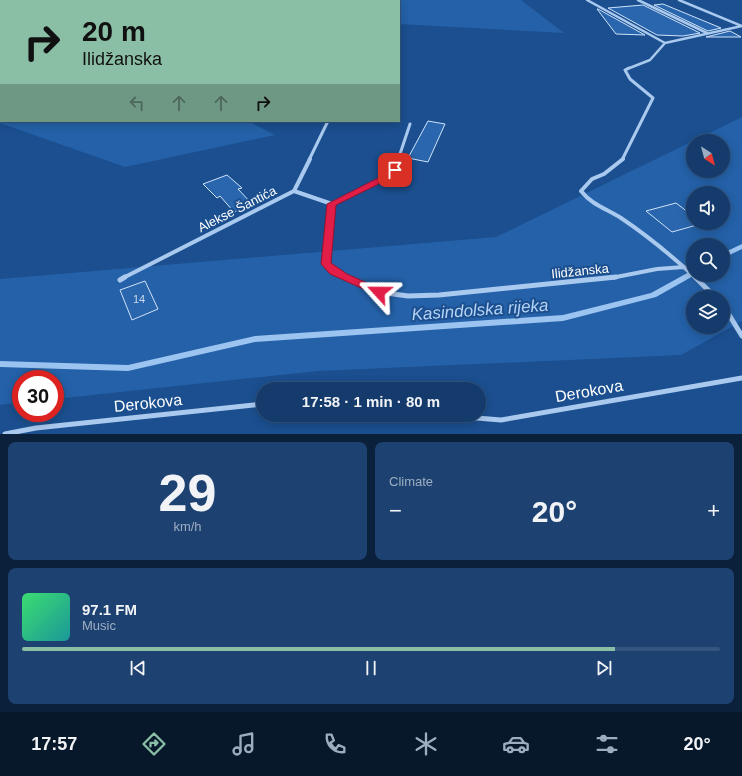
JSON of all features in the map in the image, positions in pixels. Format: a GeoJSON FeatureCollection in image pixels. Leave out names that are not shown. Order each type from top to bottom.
{"type":"FeatureCollection","features":[{"type":"Feature","properties":{"kind":"street"},"geometry":{"type":"LineString","coordinates":[[587,0],[665,43]]}},
{"type":"Feature","properties":{"kind":"street"},"geometry":{"type":"LineString","coordinates":[[638,0],[707,33]]}},
{"type":"Feature","properties":{"kind":"street"},"geometry":{"type":"LineString","coordinates":[[679,0],[742,26],[665,43],[650,60],[625,70],[630,79],[653,98],[623,159],[604,174],[592,179],[581,191],[585,197],[620,218],[684,267],[708,290]]}},
{"type":"Feature","properties":{"kind":"street","name":"Alekse Šantića"},"geometry":{"type":"LineString","coordinates":[[120,280],[294,191],[328,122]]}},
{"type":"Feature","properties":{"kind":"street"},"geometry":{"type":"LineString","coordinates":[[294,191],[332,204],[388,176],[395,170],[410,124]]}},
{"type":"Feature","properties":{"kind":"street","name":"Ilidžanska"},"geometry":{"type":"LineString","coordinates":[[332,204],[326,264],[338,274],[379,292],[408,296],[439,295],[604,280],[657,269],[684,267]]}},
{"type":"Feature","properties":{"kind":"street"},"geometry":{"type":"LineString","coordinates":[[730,317],[742,336]]}},
{"type":"Feature","properties":{"kind":"street","name":"Derokova"},"geometry":{"type":"LineString","coordinates":[[486,419],[501,420],[742,378]]}},
{"type":"Feature","properties":{"kind":"street","name":"Derokova"},"geometry":{"type":"LineString","coordinates":[[5,434],[256,405]]}},
{"type":"Feature","properties":{"kind":"shaded area"},"geometry":{"type":"Polygon","coordinates":[[[400,0],[521,0],[564,33],[400,24],[400,0]]]}},
{"type":"Feature","properties":{"kind":"shaded area"},"geometry":{"type":"Polygon","coordinates":[[[742,117],[742,321],[730,328],[730,290],[686,290],[686,334],[719,334],[681,355],[318,371],[64,398],[64,370],[12,370],[12,403],[0,405],[0,279],[496,237],[686,144],[686,178],[730,178],[730,134],[707,134],[742,117]]]}},
{"type":"Feature","properties":{"kind":"shaded area"},"geometry":{"type":"Polygon","coordinates":[[[250,122],[275,135],[125,167],[0,123],[250,122]]]}},
{"type":"Feature","properties":{"kind":"building"},"geometry":{"type":"Polygon","coordinates":[[[663,4],[721,28],[708,31],[654,5],[663,4]]]}},
{"type":"Feature","properties":{"kind":"building"},"geometry":{"type":"Polygon","coordinates":[[[643,5],[700,33],[683,36],[657,35],[608,8],[643,5]]]}},
{"type":"Feature","properties":{"kind":"building"},"geometry":{"type":"Polygon","coordinates":[[[598,9],[645,35],[616,34],[598,9]]]}},
{"type":"Feature","properties":{"kind":"building"},"geometry":{"type":"Polygon","coordinates":[[[730,31],[741,37],[706,37],[730,31]]]}},
{"type":"Feature","properties":{"kind":"building"},"geometry":{"type":"Polygon","coordinates":[[[428,121],[445,124],[428,162],[408,158],[428,121]]]}},
{"type":"Feature","properties":{"kind":"building"},"geometry":{"type":"Polygon","coordinates":[[[227,175],[242,188],[238,189],[253,205],[234,212],[220,196],[217,198],[203,184],[227,175]]]}},
{"type":"Feature","properties":{"kind":"building"},"geometry":{"type":"Polygon","coordinates":[[[676,203],[686,211],[686,228],[672,232],[646,211],[676,203]]]}},
{"type":"Feature","properties":{"kind":"building"},"geometry":{"type":"Polygon","coordinates":[[[145,281],[158,309],[132,320],[120,290],[145,281]]]}},
{"type":"Feature","properties":{"kind":"waterway","name":"Kasindolska rijeka"},"geometry":{"type":"LineString","coordinates":[[730,252],[742,246]]}},
{"type":"Feature","properties":{"kind":"waterway","name":"Kasindolska rijeka"},"geometry":{"type":"LineString","coordinates":[[0,364],[128,368],[255,339],[563,318],[653,295],[686,277]]}},
{"type":"Feature","properties":{"kind":"route"},"geometry":{"type":"LineString","coordinates":[[379,292],[343,277],[326,264],[332,204],[388,176],[395,170]]}}]}
